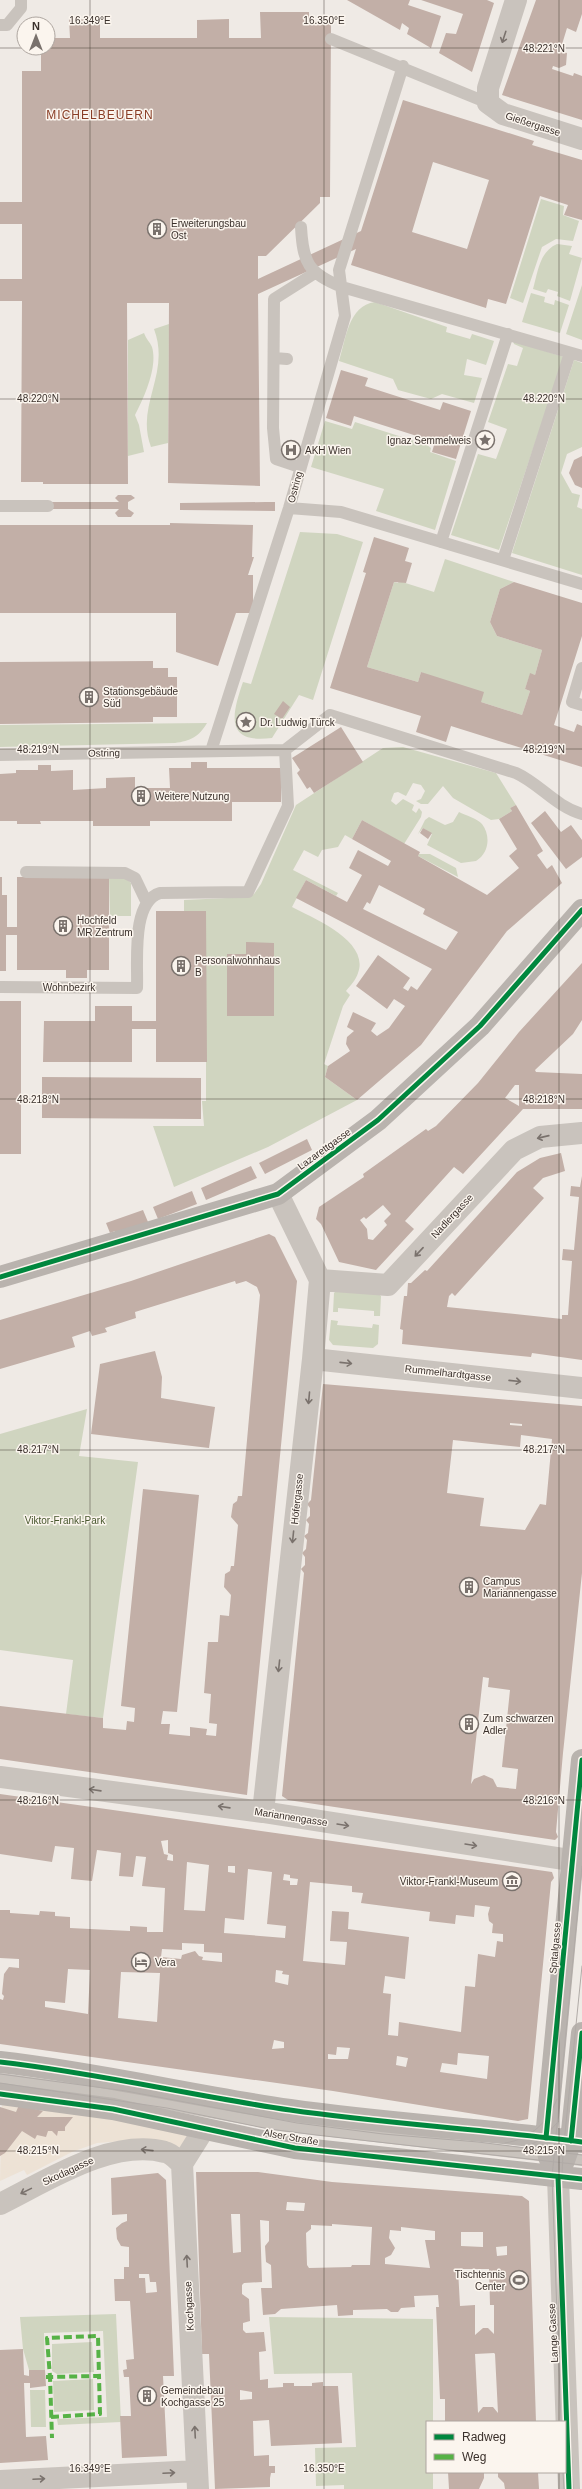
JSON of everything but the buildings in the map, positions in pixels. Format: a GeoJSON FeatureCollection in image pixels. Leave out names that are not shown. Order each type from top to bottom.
{"type":"FeatureCollection","features":[{"type":"Feature","properties":{"kind":"main road","name":"Lazarettgasse"},"geometry":{"type":"LineString","coordinates":[[0,1277],[278,1194],[378,1120],[480,1026],[578,918]]}},
{"type":"Feature","properties":{"kind":"main road","name":"Spitalgasse"},"geometry":{"type":"LineString","coordinates":[[565,2153],[582,1760]]}},
{"type":"Feature","properties":{"kind":"main road"},"geometry":{"type":"LineString","coordinates":[[565,2153],[582,2033]]}},
{"type":"Feature","properties":{"kind":"main road","name":"Alser Straße"},"geometry":{"type":"LineString","coordinates":[[0,2062],[128,2081],[230,2102],[363,2121],[468,2129],[565,2153],[582,2179]]}},
{"type":"Feature","properties":{"kind":"main road","name":"Alser Straße"},"geometry":{"type":"LineString","coordinates":[[0,2094],[118,2110],[295,2148],[565,2153]]}},
{"type":"Feature","properties":{"kind":"street"},"geometry":{"type":"LineString","coordinates":[[488,103],[488,88],[516,0]]}},
{"type":"Feature","properties":{"kind":"street","name":"Gießergasse"},"geometry":{"type":"LineString","coordinates":[[488,103],[503,114],[582,139]]}},
{"type":"Feature","properties":{"kind":"street","name":"Nadlergasse"},"geometry":{"type":"LineString","coordinates":[[320,1280],[388,1285],[514,1150],[540,1137],[582,1133]]}},
{"type":"Feature","properties":{"kind":"street"},"geometry":{"type":"LineString","coordinates":[[278,1194],[320,1280]]}},
{"type":"Feature","properties":{"kind":"street","name":"Höfergasse"},"geometry":{"type":"LineString","coordinates":[[263,1812],[313,1359],[320,1280]]}},
{"type":"Feature","properties":{"kind":"street","name":"Rummelhardtgasse"},"geometry":{"type":"LineString","coordinates":[[313,1359],[582,1388]]}},
{"type":"Feature","properties":{"kind":"street","name":"Mariannengasse"},"geometry":{"type":"LineString","coordinates":[[0,1777],[263,1812],[577,1861]]}},
{"type":"Feature","properties":{"kind":"street"},"geometry":{"type":"LineString","coordinates":[[182,2164],[204,2129]]}},
{"type":"Feature","properties":{"kind":"street","name":"Skodagasse"},"geometry":{"type":"LineString","coordinates":[[0,2204],[91,2159],[124,2150],[139,2149],[166,2152],[182,2164]]}},
{"type":"Feature","properties":{"kind":"street","name":"Lange Gasse"},"geometry":{"type":"LineString","coordinates":[[565,2153],[568,2489]]}},
{"type":"Feature","properties":{"kind":"street","name":"Kochgasse"},"geometry":{"type":"LineString","coordinates":[[182,2164],[197,2480]]}},
{"type":"Feature","properties":{"kind":"street"},"geometry":{"type":"LineString","coordinates":[[0,2480],[197,2480]]}},
{"type":"Feature","properties":{"kind":"lane"},"geometry":{"type":"LineString","coordinates":[[0,25],[7,25],[21,8],[21,0]]}},
{"type":"Feature","properties":{"kind":"lane"},"geometry":{"type":"LineString","coordinates":[[331,39],[403,66],[434,82],[488,103]]}},
{"type":"Feature","properties":{"kind":"lane","name":"Ostring"},"geometry":{"type":"LineString","coordinates":[[0,755],[211,751],[243,663],[345,316],[339,270],[403,66]]}},
{"type":"Feature","properties":{"kind":"lane"},"geometry":{"type":"LineString","coordinates":[[302,227],[303,254],[315,273],[342,287],[582,356]]}},
{"type":"Feature","properties":{"kind":"lane"},"geometry":{"type":"LineString","coordinates":[[300,467],[276,459],[273,428],[274,299],[315,273]]}},
{"type":"Feature","properties":{"kind":"lane"},"geometry":{"type":"LineString","coordinates":[[441,542],[508,334]]}},
{"type":"Feature","properties":{"kind":"lane"},"geometry":{"type":"LineString","coordinates":[[503,560],[570,353]]}},
{"type":"Feature","properties":{"kind":"lane"},"geometry":{"type":"LineString","coordinates":[[274,358],[286,359]]}},
{"type":"Feature","properties":{"kind":"lane"},"geometry":{"type":"LineString","coordinates":[[0,506],[48,506]]}},
{"type":"Feature","properties":{"kind":"lane"},"geometry":{"type":"LineString","coordinates":[[289,508],[341,512],[582,584]]}},
{"type":"Feature","properties":{"kind":"lane"},"geometry":{"type":"LineString","coordinates":[[582,668],[572,702],[582,705]]}},
{"type":"Feature","properties":{"kind":"lane"},"geometry":{"type":"LineString","coordinates":[[211,751],[285,750],[330,715],[516,772],[535,784],[558,804],[582,814]]}},
{"type":"Feature","properties":{"kind":"lane"},"geometry":{"type":"LineString","coordinates":[[26,872],[125,873],[135,878],[146,901],[153,895],[160,893],[248,892],[288,806],[285,750]]}},
{"type":"Feature","properties":{"kind":"lane","name":"Wohnbezirk"},"geometry":{"type":"LineString","coordinates":[[0,987],[137,988],[140,917],[146,901]]}},
{"type":"Feature","properties":{"kind":"lane"},"geometry":{"type":"LineString","coordinates":[[0,2079],[125,2096],[288,2126],[364,2137],[565,2153]]}},
{"type":"Feature","properties":{"kind":"green space"},"geometry":{"type":"Polygon","coordinates":[[[541,199],[564,206],[563,215],[579,221],[573,241],[556,239],[542,247],[523,303],[510,298],[541,199]]]}},
{"type":"Feature","properties":{"kind":"green space"},"geometry":{"type":"Polygon","coordinates":[[[557,244],[572,246],[569,254],[582,258],[570,301],[557,296],[558,292],[548,289],[546,293],[533,289],[543,257],[546,252],[557,244]]]}},
{"type":"Feature","properties":{"kind":"green space"},"geometry":{"type":"Polygon","coordinates":[[[582,285],[582,340],[566,334],[582,285]]]}},
{"type":"Feature","properties":{"kind":"green space"},"geometry":{"type":"Polygon","coordinates":[[[531,293],[545,297],[544,302],[554,305],[555,300],[569,305],[560,333],[522,322],[531,293]]]}},
{"type":"Feature","properties":{"kind":"green space"},"geometry":{"type":"Polygon","coordinates":[[[375,302],[447,327],[446,332],[470,339],[472,334],[494,341],[486,365],[467,359],[464,375],[482,378],[474,403],[442,394],[431,399],[398,390],[393,379],[339,361],[346,334],[354,317],[359,310],[366,305],[375,302]]]}},
{"type":"Feature","properties":{"kind":"green space"},"geometry":{"type":"Polygon","coordinates":[[[169,324],[168,443],[151,447],[147,432],[147,417],[158,361],[158,345],[154,329],[169,324]]]}},
{"type":"Feature","properties":{"kind":"green space"},"geometry":{"type":"Polygon","coordinates":[[[144,333],[152,347],[153,364],[149,382],[135,415],[139,425],[144,452],[128,456],[128,340],[144,333]]]}},
{"type":"Feature","properties":{"kind":"green space"},"geometry":{"type":"Polygon","coordinates":[[[513,341],[564,357],[499,550],[451,535],[478,454],[496,459],[507,429],[488,422],[508,364],[517,366],[523,348],[514,344],[513,341]]]}},
{"type":"Feature","properties":{"kind":"green space"},"geometry":{"type":"Polygon","coordinates":[[[574,360],[582,363],[582,447],[567,454],[561,473],[572,493],[580,495],[577,507],[582,509],[582,575],[512,553],[574,360]]]}},
{"type":"Feature","properties":{"kind":"green space"},"geometry":{"type":"Polygon","coordinates":[[[325,421],[352,429],[355,422],[427,445],[431,448],[430,452],[456,461],[435,530],[376,511],[384,489],[311,467],[325,421]]]}},
{"type":"Feature","properties":{"kind":"green space"},"geometry":{"type":"Polygon","coordinates":[[[300,532],[337,534],[363,542],[313,700],[299,695],[272,738],[257,739],[246,736],[239,731],[235,724],[236,705],[243,682],[251,684],[300,532]]]}},
{"type":"Feature","properties":{"kind":"green space"},"geometry":{"type":"Polygon","coordinates":[[[445,559],[514,582],[500,589],[490,622],[497,636],[542,650],[535,675],[530,674],[525,689],[530,691],[522,715],[481,702],[421,672],[418,682],[367,667],[394,582],[398,583],[399,581],[434,592],[445,559]]]}},
{"type":"Feature","properties":{"kind":"green space"},"geometry":{"type":"Polygon","coordinates":[[[207,723],[201,732],[194,738],[175,743],[0,747],[0,725],[207,723]]]}},
{"type":"Feature","properties":{"kind":"green space"},"geometry":{"type":"Polygon","coordinates":[[[403,747],[496,773],[516,805],[510,808],[512,811],[499,819],[491,820],[453,798],[443,786],[428,804],[421,804],[416,801],[421,799],[425,791],[421,785],[413,783],[406,796],[398,792],[394,793],[391,801],[396,805],[403,799],[414,805],[412,810],[416,813],[419,808],[422,812],[421,817],[404,844],[362,820],[352,839],[345,835],[338,847],[322,850],[318,857],[304,850],[293,870],[338,893],[336,896],[306,880],[292,907],[313,917],[337,932],[348,941],[356,951],[359,961],[357,976],[346,991],[350,995],[343,1006],[324,1064],[328,1066],[325,1077],[357,1100],[268,1147],[174,1187],[153,1126],[204,1126],[202,1101],[206,1101],[206,912],[184,911],[184,900],[249,897],[254,894],[261,884],[296,805],[383,748],[403,747]]]}},
{"type":"Feature","properties":{"kind":"green space"},"geometry":{"type":"Polygon","coordinates":[[[459,812],[480,822],[487,834],[487,844],[484,854],[476,861],[461,863],[427,845],[432,834],[423,828],[418,834],[425,820],[429,817],[445,825],[453,822],[459,812]]]}},
{"type":"Feature","properties":{"kind":"green space"},"geometry":{"type":"Polygon","coordinates":[[[419,854],[430,854],[456,868],[458,877],[418,856],[419,854]]]}},
{"type":"Feature","properties":{"kind":"green space"},"geometry":{"type":"Polygon","coordinates":[[[109,877],[125,878],[131,883],[131,916],[110,916],[109,877]]]}},
{"type":"Feature","properties":{"kind":"green space"},"geometry":{"type":"Polygon","coordinates":[[[338,1289],[378,1293],[381,1296],[380,1316],[374,1316],[374,1311],[338,1308],[338,1312],[333,1312],[334,1293],[338,1289]]]}},
{"type":"Feature","properties":{"kind":"green space"},"geometry":{"type":"Polygon","coordinates":[[[331,1320],[338,1321],[337,1325],[372,1328],[373,1324],[379,1325],[378,1344],[373,1348],[333,1345],[329,1340],[331,1320]]]}},
{"type":"Feature","properties":{"kind":"green space","name":"Viktor-Frankl-Park"},"geometry":{"type":"Polygon","coordinates":[[[87,1409],[79,1456],[138,1462],[103,1718],[66,1714],[73,1660],[0,1650],[0,1434],[87,1409]]]}},
{"type":"Feature","properties":{"kind":"green space"},"geometry":{"type":"Polygon","coordinates":[[[116,2314],[121,2422],[58,2425],[57,2419],[107,2417],[103,2331],[44,2333],[45,2370],[29,2370],[23,2349],[20,2317],[116,2314]]]}},
{"type":"Feature","properties":{"kind":"green space"},"geometry":{"type":"Polygon","coordinates":[[[269,2317],[433,2319],[433,2421],[426,2421],[426,2473],[433,2473],[433,2489],[344,2489],[344,2485],[316,2486],[315,2448],[356,2447],[352,2373],[274,2374],[269,2317]]]}},
{"type":"Feature","properties":{"kind":"green space"},"geometry":{"type":"Polygon","coordinates":[[[92,2342],[94,2372],[57,2374],[52,2371],[52,2344],[92,2342]]]}},
{"type":"Feature","properties":{"kind":"green space"},"geometry":{"type":"Polygon","coordinates":[[[93,2379],[94,2410],[54,2412],[53,2381],[93,2379]]]}},
{"type":"Feature","properties":{"kind":"green space"},"geometry":{"type":"Polygon","coordinates":[[[30,2390],[45,2390],[46,2427],[31,2427],[30,2390]]]}},
{"type":"Feature","properties":{"kind":"shaded area"},"geometry":{"type":"Polygon","coordinates":[[[2,2101],[76,2111],[189,2136],[178,2149],[124,2141],[97,2143],[72,2152],[27,2175],[24,2170],[0,2181],[2,2101]]]}},
{"type":"Feature","properties":{"kind":"tram line"},"geometry":{"type":"LineString","coordinates":[[561,2421],[552,2177],[582,1866]]}},
{"type":"Feature","properties":{"kind":"tram line"},"geometry":{"type":"LineString","coordinates":[[573,2489],[561,2196],[563,2153],[582,1966]]}},
{"type":"Feature","properties":{"kind":"tram line"},"geometry":{"type":"LineString","coordinates":[[0,2074],[126,2091],[297,2123],[383,2134],[478,2142],[582,2155]]}},
{"type":"Feature","properties":{"kind":"tram line"},"geometry":{"type":"LineString","coordinates":[[0,2083],[167,2108],[269,2129],[582,2165]]}},
{"type":"Feature","properties":{"kind":"tram line"},"geometry":{"type":"LineString","coordinates":[[505,2143],[523,2138],[537,2128],[549,2115],[557,2099]]}},
{"type":"Feature","properties":{"kind":"tram line"},"geometry":{"type":"LineString","coordinates":[[525,2148],[543,2138],[558,2122]]}},
{"type":"Feature","properties":{"kind":"tram line"},"geometry":{"type":"LineString","coordinates":[[563,2473],[564,2489]]}},
{"type":"Feature","properties":{"kind":"marked path"},"geometry":{"type":"LineString","coordinates":[[46,2377],[50,2377],[47,2338],[98,2336],[99,2376],[50,2377],[52,2438]]}},
{"type":"Feature","properties":{"kind":"marked path"},"geometry":{"type":"LineString","coordinates":[[51,2417],[100,2414],[99,2376]]}},
{"type":"Feature","properties":{"kind":"cycle path"},"geometry":{"type":"LineString","coordinates":[[0,1277],[278,1194],[378,1120],[480,1026],[582,910]]}},
{"type":"Feature","properties":{"kind":"cycle path"},"geometry":{"type":"LineString","coordinates":[[546,2138],[582,1760]]}},
{"type":"Feature","properties":{"kind":"cycle path"},"geometry":{"type":"LineString","coordinates":[[571,2141],[582,2033]]}},
{"type":"Feature","properties":{"kind":"cycle path"},"geometry":{"type":"LineString","coordinates":[[0,2062],[73,2072],[218,2098],[326,2115],[509,2133],[582,2142]]}},
{"type":"Feature","properties":{"kind":"cycle path"},"geometry":{"type":"LineString","coordinates":[[0,2094],[113,2109],[295,2148],[582,2179]]}},
{"type":"Feature","properties":{"kind":"cycle path"},"geometry":{"type":"LineString","coordinates":[[558,2177],[569,2489]]}},
{"type":"Feature","properties":{"kind":"place","name":"Erweiterungsbau Ost"},"geometry":{"type":"Point","coordinates":[157,229]}},
{"type":"Feature","properties":{"kind":"place","name":"Ignaz Semmelweis"},"geometry":{"type":"Point","coordinates":[485,440]}},
{"type":"Feature","properties":{"kind":"place","name":"AKH Wien"},"geometry":{"type":"Point","coordinates":[291,450]}},
{"type":"Feature","properties":{"kind":"place","name":"Stationsgebäude Süd"},"geometry":{"type":"Point","coordinates":[89,697]}},
{"type":"Feature","properties":{"kind":"place","name":"Dr. Ludwig Türck"},"geometry":{"type":"Point","coordinates":[246,722]}},
{"type":"Feature","properties":{"kind":"place","name":"Weitere Nutzung"},"geometry":{"type":"Point","coordinates":[141,796]}},
{"type":"Feature","properties":{"kind":"place","name":"Hochfeld MR Zentrum"},"geometry":{"type":"Point","coordinates":[63,926]}},
{"type":"Feature","properties":{"kind":"place","name":"Personalwohnhaus B"},"geometry":{"type":"Point","coordinates":[181,966]}},
{"type":"Feature","properties":{"kind":"place","name":"Campus Mariannengasse"},"geometry":{"type":"Point","coordinates":[469,1587]}},
{"type":"Feature","properties":{"kind":"place","name":"Zum schwarzen Adler"},"geometry":{"type":"Point","coordinates":[469,1724]}},
{"type":"Feature","properties":{"kind":"place","name":"Viktor-Frankl-Museum"},"geometry":{"type":"Point","coordinates":[512,1881]}},
{"type":"Feature","properties":{"kind":"place","name":"Vera"},"geometry":{"type":"Point","coordinates":[141,1962]}},
{"type":"Feature","properties":{"kind":"place","name":"Tischtennis Center"},"geometry":{"type":"Point","coordinates":[519,2280]}},
{"type":"Feature","properties":{"kind":"place","name":"Gemeindebau Kochgasse 25"},"geometry":{"type":"Point","coordinates":[147,2396]}},
{"type":"Feature","properties":{"kind":"district","name":"MICHELBEUERN"},"geometry":{"type":"Point","coordinates":[100,115]}}]}
